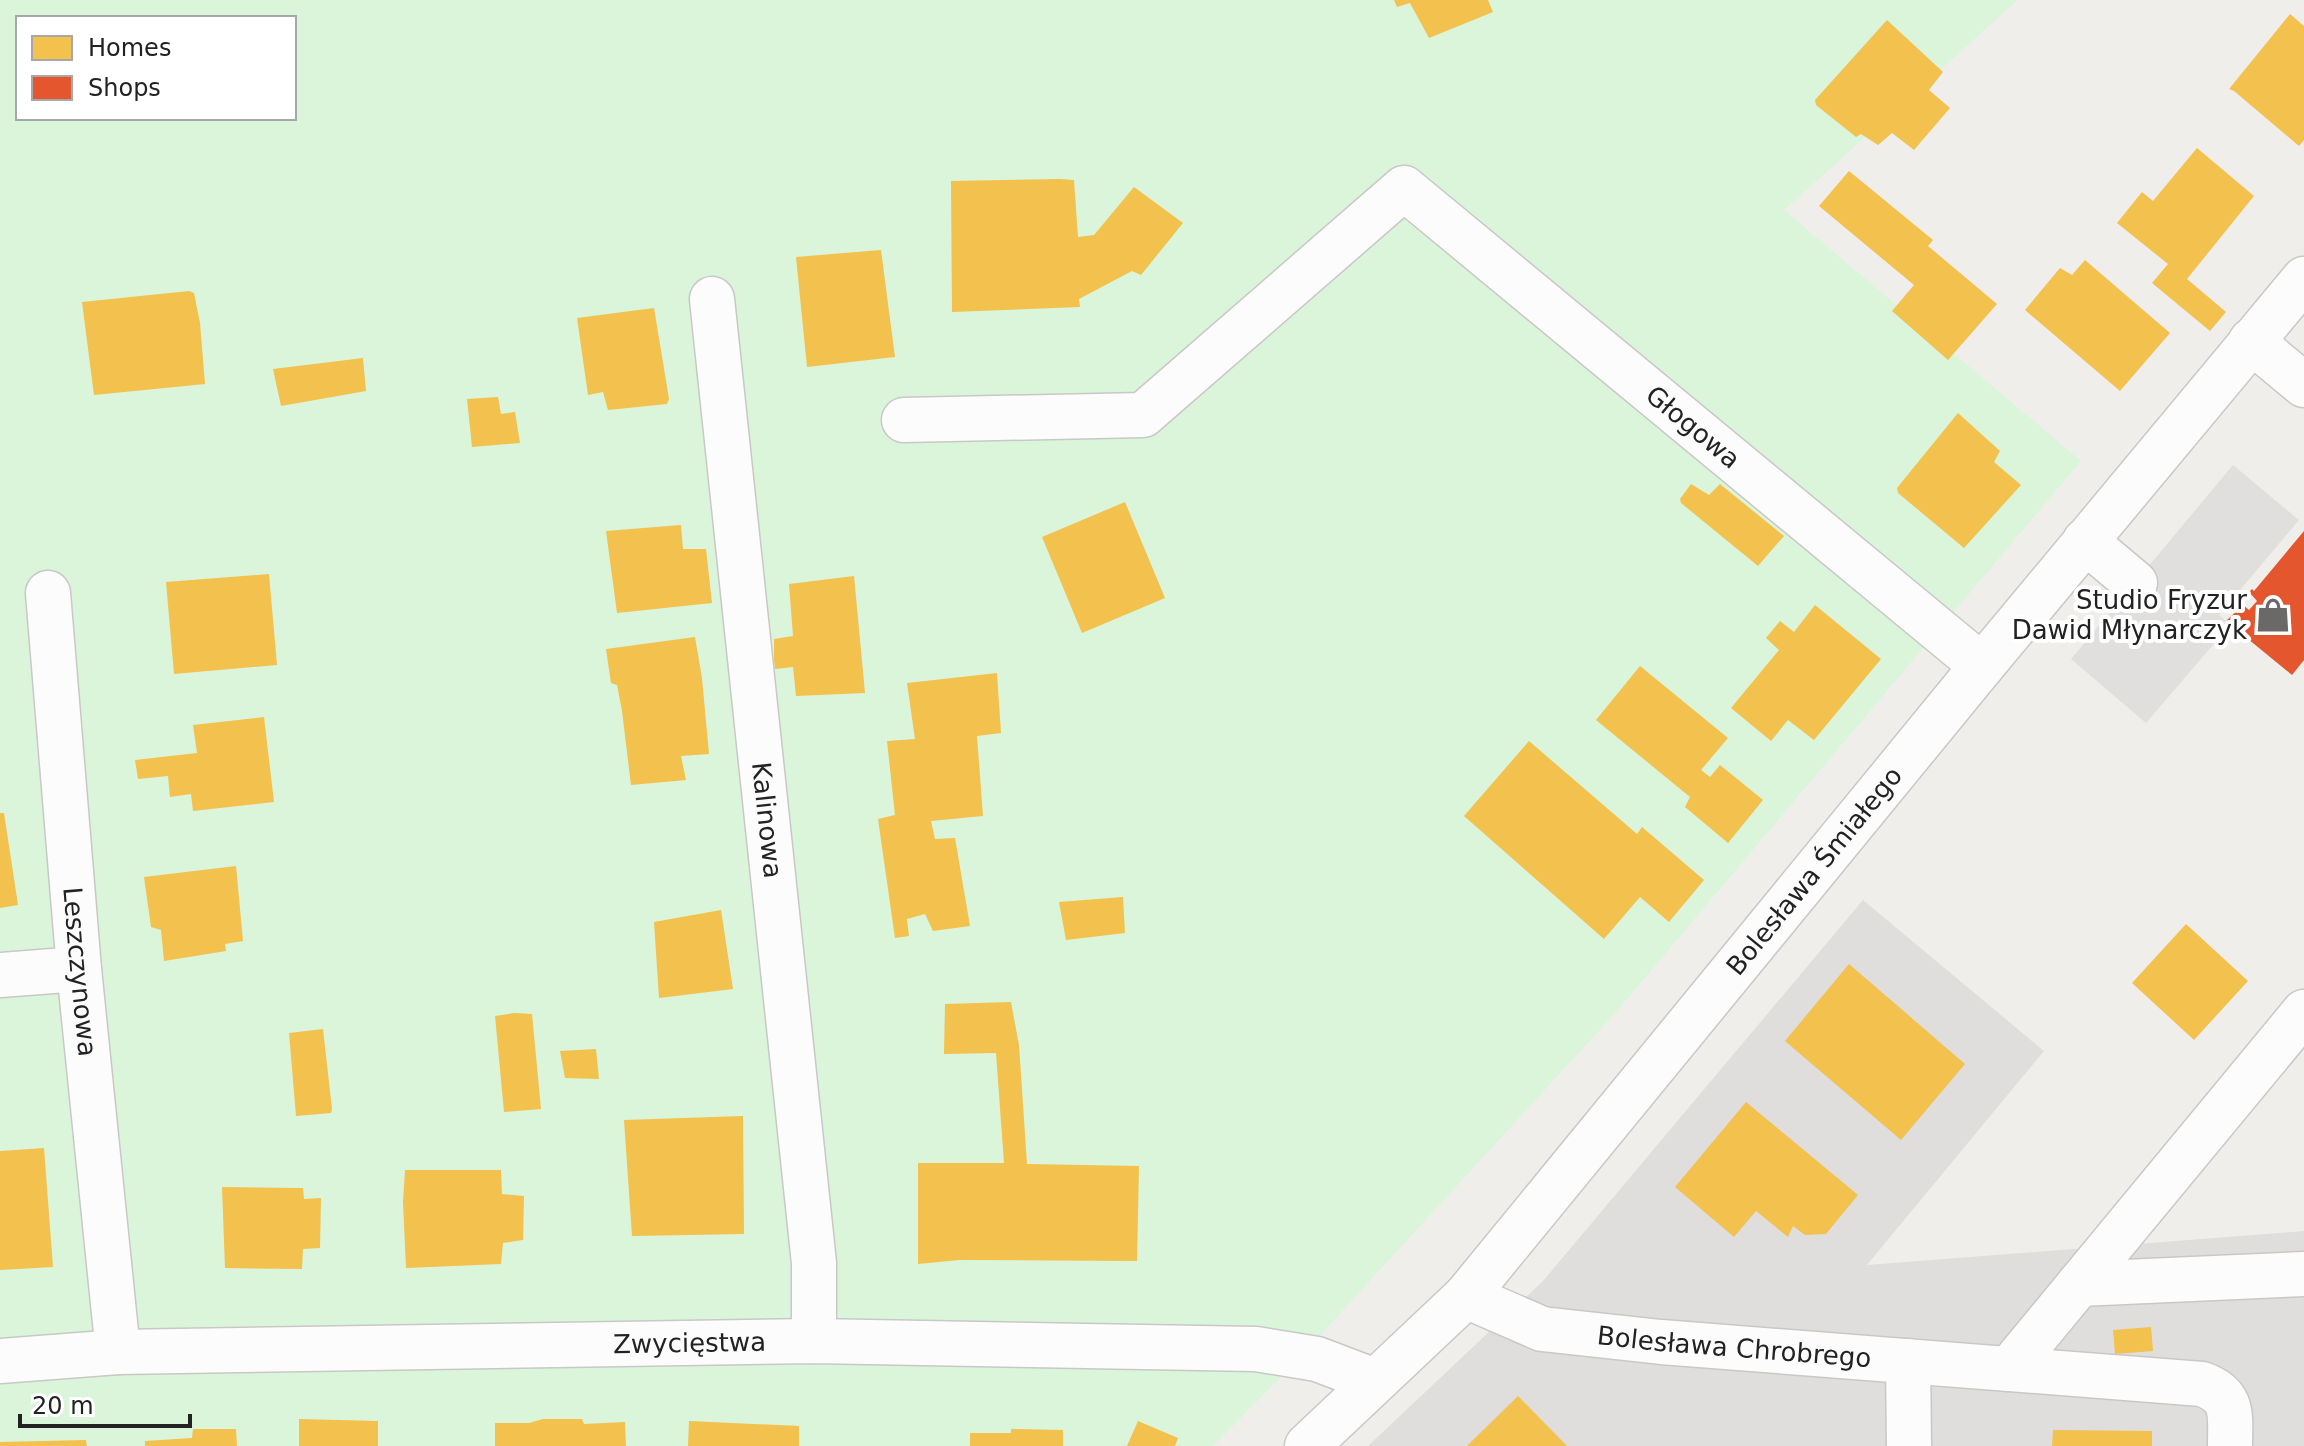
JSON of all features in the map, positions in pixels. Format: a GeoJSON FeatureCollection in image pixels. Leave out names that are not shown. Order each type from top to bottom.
{"type":"FeatureCollection","features":[{"type":"Feature","properties":{"kind":"street","name":"Głogowa"},"geometry":{"type":"LineString","coordinates":[[904,420],[1143,415],[1404,188],[1982,666]]}},
{"type":"Feature","properties":{"kind":"street","name":"Bolesława Śmiałego"},"geometry":{"type":"LineString","coordinates":[[1307,1446],[1466,1296],[1982,666],[2304,279]]}},
{"type":"Feature","properties":{"kind":"street","name":"Kalinowa"},"geometry":{"type":"LineString","coordinates":[[712,299],[814,1263],[814,1341]]}},
{"type":"Feature","properties":{"kind":"street"},"geometry":{"type":"LineString","coordinates":[[2251,341],[2304,385]]}},
{"type":"Feature","properties":{"kind":"street"},"geometry":{"type":"LineString","coordinates":[[2085,541],[2135,583]]}},
{"type":"Feature","properties":{"kind":"street","name":"Leszczynowa"},"geometry":{"type":"LineString","coordinates":[[48,593],[79,969],[118,1352]]}},
{"type":"Feature","properties":{"kind":"street"},"geometry":{"type":"LineString","coordinates":[[0,975],[79,969]]}},
{"type":"Feature","properties":{"kind":"street"},"geometry":{"type":"LineString","coordinates":[[2009,1369],[2304,1012]]}},
{"type":"Feature","properties":{"kind":"street"},"geometry":{"type":"LineString","coordinates":[[2079,1284],[2304,1274]]}},
{"type":"Feature","properties":{"kind":"street","name":"Bolesława Chrobrego"},"geometry":{"type":"LineString","coordinates":[[1466,1296],[1542,1329],[2202,1384],[2221,1393],[2227,1401],[2230,1446]]}},
{"type":"Feature","properties":{"kind":"street","name":"Zwycięstwa"},"geometry":{"type":"LineString","coordinates":[[0,1361],[118,1352],[814,1341],[1256,1349],[1317,1359],[1375,1381]]}},
{"type":"Feature","properties":{"kind":"street"},"geometry":{"type":"LineString","coordinates":[[1908,1361],[1909,1446]]}},
{"type":"Feature","properties":{"kind":"shaded area"},"geometry":{"type":"Polygon","coordinates":[[[2233,465],[2299,520],[2219,615],[2230,625],[2146,723],[2071,659],[2233,465]]]}},
{"type":"Feature","properties":{"kind":"shaded area"},"geometry":{"type":"Polygon","coordinates":[[[1863,900],[2044,1051],[1867,1265],[2304,1231],[2304,1446],[1368,1446],[1543,1281],[1863,900]]]}},
{"type":"Feature","properties":{"kind":"green space"},"geometry":{"type":"Polygon","coordinates":[[[0,0],[2018,0],[1784,210],[2081,461],[1616,1012],[1290,1368],[1213,1446],[0,1446],[0,0]]]}},
{"type":"Feature","properties":{"kind":"building: Homes"},"geometry":{"type":"Polygon","coordinates":[[[1394,0],[1488,0],[1493,12],[1429,38],[1410,3],[1397,7],[1394,0]]]}},
{"type":"Feature","properties":{"kind":"building: Homes"},"geometry":{"type":"Polygon","coordinates":[[[2290,14],[2304,26],[2304,140],[2299,146],[2229,89],[2290,14]]]}},
{"type":"Feature","properties":{"kind":"building: Homes"},"geometry":{"type":"Polygon","coordinates":[[[1887,20],[1943,72],[1929,90],[1950,108],[1914,150],[1892,133],[1878,145],[1861,134],[1856,137],[1816,105],[1815,100],[1887,20]]]}},
{"type":"Feature","properties":{"kind":"building: Homes"},"geometry":{"type":"Polygon","coordinates":[[[2197,148],[2254,196],[2187,279],[2226,312],[2210,331],[2152,283],[2168,264],[2117,223],[2142,192],[2153,201],[2197,148]]]}},
{"type":"Feature","properties":{"kind":"building: Homes"},"geometry":{"type":"Polygon","coordinates":[[[1849,171],[1933,240],[1928,246],[1997,304],[1948,360],[1892,311],[1914,285],[1819,206],[1849,171]]]}},
{"type":"Feature","properties":{"kind":"building: Homes"},"geometry":{"type":"Polygon","coordinates":[[[1074,180],[1078,237],[1094,235],[1134,187],[1183,223],[1141,275],[1132,271],[1079,299],[1080,307],[952,312],[951,181],[1074,180]]]}},
{"type":"Feature","properties":{"kind":"building: Homes"},"geometry":{"type":"Polygon","coordinates":[[[881,250],[895,357],[807,367],[796,257],[881,250]]]}},
{"type":"Feature","properties":{"kind":"building: Homes"},"geometry":{"type":"Polygon","coordinates":[[[2085,260],[2170,333],[2120,391],[2025,310],[2060,268],[2072,275],[2085,260]]]}},
{"type":"Feature","properties":{"kind":"building: Homes"},"geometry":{"type":"Polygon","coordinates":[[[194,293],[200,323],[205,384],[94,395],[82,302],[194,293]]]}},
{"type":"Feature","properties":{"kind":"building: Homes"},"geometry":{"type":"Polygon","coordinates":[[[654,308],[669,399],[667,404],[608,410],[603,392],[588,395],[577,318],[654,308]]]}},
{"type":"Feature","properties":{"kind":"building: Homes"},"geometry":{"type":"Polygon","coordinates":[[[363,358],[366,391],[281,406],[273,369],[363,358]]]}},
{"type":"Feature","properties":{"kind":"building: Homes"},"geometry":{"type":"Polygon","coordinates":[[[498,397],[501,414],[515,412],[520,443],[472,447],[467,399],[498,397]]]}},
{"type":"Feature","properties":{"kind":"building: Homes"},"geometry":{"type":"Polygon","coordinates":[[[1958,413],[2000,451],[1994,462],[2021,485],[1964,548],[1898,493],[1897,488],[1958,413]]]}},
{"type":"Feature","properties":{"kind":"building: Homes"},"geometry":{"type":"Polygon","coordinates":[[[1691,484],[1709,495],[1720,484],[1784,536],[1758,566],[1681,503],[1680,499],[1691,484]]]}},
{"type":"Feature","properties":{"kind":"building: Homes"},"geometry":{"type":"Polygon","coordinates":[[[1125,502],[1165,598],[1082,633],[1042,537],[1125,502]]]}},
{"type":"Feature","properties":{"kind":"building: Homes"},"geometry":{"type":"Polygon","coordinates":[[[681,525],[683,549],[706,549],[712,603],[617,613],[606,531],[681,525]]]}},
{"type":"Feature","properties":{"kind":"building: Homes"},"geometry":{"type":"Polygon","coordinates":[[[269,574],[277,665],[174,674],[166,582],[269,574]]]}},
{"type":"Feature","properties":{"kind":"building: Homes"},"geometry":{"type":"Polygon","coordinates":[[[854,576],[865,693],[796,696],[793,667],[775,669],[774,660],[774,639],[793,636],[789,584],[854,576]]]}},
{"type":"Feature","properties":{"kind":"building: Homes"},"geometry":{"type":"Polygon","coordinates":[[[1815,605],[1881,659],[1814,740],[1788,720],[1771,741],[1731,708],[1779,650],[1766,638],[1780,621],[1794,632],[1815,605]]]}},
{"type":"Feature","properties":{"kind":"building: Homes"},"geometry":{"type":"Polygon","coordinates":[[[695,637],[709,754],[681,756],[686,780],[631,785],[622,711],[617,685],[611,683],[606,649],[695,637]]]}},
{"type":"Feature","properties":{"kind":"building: Homes"},"geometry":{"type":"Polygon","coordinates":[[[1640,666],[1728,738],[1701,770],[1710,777],[1720,765],[1763,800],[1728,843],[1685,807],[1690,797],[1596,720],[1640,666]]]}},
{"type":"Feature","properties":{"kind":"building: Homes"},"geometry":{"type":"Polygon","coordinates":[[[997,673],[1001,733],[977,736],[983,816],[931,821],[935,839],[955,838],[970,926],[933,931],[925,914],[907,919],[909,936],[895,938],[878,819],[895,815],[887,741],[915,739],[907,683],[997,673]]]}},
{"type":"Feature","properties":{"kind":"building: Homes"},"geometry":{"type":"Polygon","coordinates":[[[264,717],[274,802],[193,811],[191,794],[170,797],[168,776],[138,779],[135,760],[197,753],[193,725],[264,717]]]}},
{"type":"Feature","properties":{"kind":"building: Homes"},"geometry":{"type":"Polygon","coordinates":[[[1529,741],[1637,834],[1642,827],[1704,880],[1669,922],[1640,897],[1604,939],[1464,816],[1529,741]]]}},
{"type":"Feature","properties":{"kind":"building: Homes"},"geometry":{"type":"Polygon","coordinates":[[[0,813],[4,813],[18,905],[0,908],[0,813]]]}},
{"type":"Feature","properties":{"kind":"building: Homes"},"geometry":{"type":"Polygon","coordinates":[[[236,866],[243,941],[225,944],[226,951],[164,961],[161,930],[151,927],[144,877],[236,866]]]}},
{"type":"Feature","properties":{"kind":"building: Homes"},"geometry":{"type":"Polygon","coordinates":[[[1123,897],[1125,933],[1066,940],[1059,902],[1123,897]]]}},
{"type":"Feature","properties":{"kind":"building: Homes"},"geometry":{"type":"Polygon","coordinates":[[[721,910],[733,989],[659,998],[654,922],[721,910]]]}},
{"type":"Feature","properties":{"kind":"building: Homes"},"geometry":{"type":"Polygon","coordinates":[[[2186,924],[2248,981],[2194,1040],[2132,983],[2186,924]]]}},
{"type":"Feature","properties":{"kind":"building: Homes"},"geometry":{"type":"Polygon","coordinates":[[[1849,964],[1965,1064],[1901,1140],[1785,1041],[1849,964]]]}},
{"type":"Feature","properties":{"kind":"building: Homes"},"geometry":{"type":"Polygon","coordinates":[[[1011,1002],[1019,1045],[1027,1164],[1139,1166],[1137,1261],[959,1260],[918,1264],[918,1163],[1004,1163],[996,1053],[944,1054],[945,1004],[1011,1002]]]}},
{"type":"Feature","properties":{"kind":"building: Homes"},"geometry":{"type":"Polygon","coordinates":[[[532,1014],[541,1109],[504,1112],[495,1016],[532,1014]]]}},
{"type":"Feature","properties":{"kind":"building: Homes"},"geometry":{"type":"Polygon","coordinates":[[[323,1029],[331,1113],[296,1116],[289,1033],[323,1029]]]}},
{"type":"Feature","properties":{"kind":"building: Homes"},"geometry":{"type":"Polygon","coordinates":[[[596,1049],[599,1079],[565,1078],[560,1051],[596,1049]]]}},
{"type":"Feature","properties":{"kind":"building: Homes"},"geometry":{"type":"Polygon","coordinates":[[[1746,1102],[1858,1195],[1826,1234],[1805,1235],[1793,1226],[1788,1237],[1756,1211],[1734,1237],[1675,1187],[1746,1102]]]}},
{"type":"Feature","properties":{"kind":"building: Homes"},"geometry":{"type":"Polygon","coordinates":[[[743,1116],[744,1234],[632,1236],[624,1120],[743,1116]]]}},
{"type":"Feature","properties":{"kind":"building: Homes"},"geometry":{"type":"Polygon","coordinates":[[[44,1148],[53,1267],[0,1270],[0,1151],[44,1148]]]}},
{"type":"Feature","properties":{"kind":"building: Homes"},"geometry":{"type":"Polygon","coordinates":[[[405,1170],[501,1170],[502,1194],[524,1196],[523,1240],[503,1243],[501,1264],[406,1268],[405,1170]]]}},
{"type":"Feature","properties":{"kind":"building: Homes"},"geometry":{"type":"Polygon","coordinates":[[[222,1187],[303,1188],[304,1199],[321,1198],[320,1248],[303,1249],[302,1269],[225,1268],[222,1187]]]}},
{"type":"Feature","properties":{"kind":"building: Homes"},"geometry":{"type":"Polygon","coordinates":[[[2151,1327],[2153,1351],[2115,1354],[2113,1330],[2151,1327]]]}},
{"type":"Feature","properties":{"kind":"building: Homes"},"geometry":{"type":"Polygon","coordinates":[[[1518,1396],[1567,1446],[1467,1446],[1472,1441],[1518,1396]]]}},
{"type":"Feature","properties":{"kind":"building: Homes"},"geometry":{"type":"Polygon","coordinates":[[[299,1419],[378,1421],[378,1446],[299,1446],[299,1419]]]}},
{"type":"Feature","properties":{"kind":"building: Homes"},"geometry":{"type":"Polygon","coordinates":[[[543,1419],[582,1419],[584,1424],[625,1422],[626,1446],[495,1446],[495,1423],[529,1423],[543,1419]]]}},
{"type":"Feature","properties":{"kind":"building: Homes"},"geometry":{"type":"Polygon","coordinates":[[[689,1421],[799,1426],[799,1446],[688,1446],[689,1421]]]}},
{"type":"Feature","properties":{"kind":"building: Homes"},"geometry":{"type":"Polygon","coordinates":[[[1138,1421],[1178,1438],[1175,1446],[1127,1446],[1138,1421]]]}},
{"type":"Feature","properties":{"kind":"building: Homes"},"geometry":{"type":"Polygon","coordinates":[[[193,1429],[236,1429],[237,1446],[145,1446],[145,1441],[192,1438],[193,1429]]]}},
{"type":"Feature","properties":{"kind":"building: Homes"},"geometry":{"type":"Polygon","coordinates":[[[1011,1429],[1063,1430],[1063,1446],[970,1446],[970,1433],[1011,1433],[1011,1429]]]}},
{"type":"Feature","properties":{"kind":"building: Homes"},"geometry":{"type":"Polygon","coordinates":[[[2053,1430],[2152,1431],[2152,1446],[2052,1446],[2053,1430]]]}},
{"type":"Feature","properties":{"kind":"building: Homes"},"geometry":{"type":"Polygon","coordinates":[[[86,1440],[87,1446],[0,1446],[0,1442],[86,1440]]]}},
{"type":"Feature","properties":{"kind":"building: Shops"},"geometry":{"type":"Polygon","coordinates":[[[2304,531],[2304,660],[2292,675],[2226,621],[2243,605],[2249,610],[2257,601],[2249,592],[2254,591],[2304,531]]]}},
{"type":"Feature","properties":{"kind":"place","name":"Studio Fryzur Dawid Młynarczyk"},"geometry":{"type":"Point","coordinates":[2273,615]}}]}
